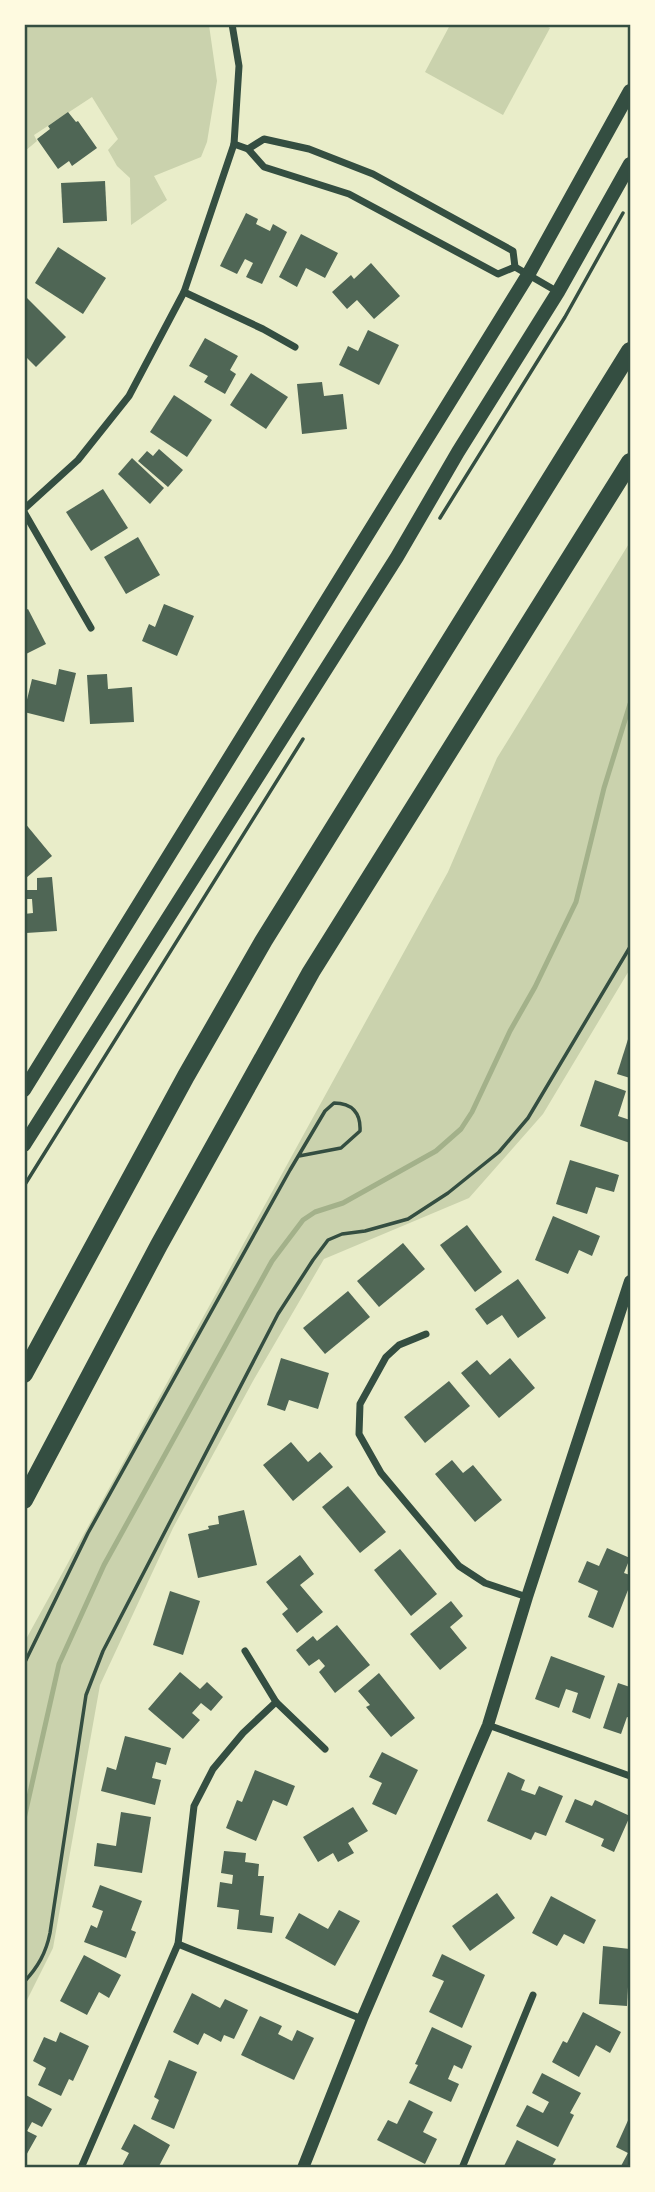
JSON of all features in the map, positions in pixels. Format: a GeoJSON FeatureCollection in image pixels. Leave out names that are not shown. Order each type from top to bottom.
{"type":"FeatureCollection","features":[{"type":"Feature","properties":{"kind":"highway"},"geometry":{"type":"LineString","coordinates":[[24,1374],[179,1088],[264,940],[631,351]]}},
{"type":"Feature","properties":{"kind":"highway"},"geometry":{"type":"LineString","coordinates":[[24,1500],[159,1245],[311,972],[631,462]]}},
{"type":"Feature","properties":{"kind":"main road"},"geometry":{"type":"LineString","coordinates":[[24,1090],[528,275],[631,91]]}},
{"type":"Feature","properties":{"kind":"main road"},"geometry":{"type":"LineString","coordinates":[[24,1145],[397,557],[458,452],[558,292],[631,164]]}},
{"type":"Feature","properties":{"kind":"street"},"geometry":{"type":"LineString","coordinates":[[91,628],[24,510],[78,460],[129,396],[184,292],[234,144],[239,66],[232,24]]}},
{"type":"Feature","properties":{"kind":"street"},"geometry":{"type":"LineString","coordinates":[[248,149],[264,139],[309,149],[373,174],[513,251],[515,267]]}},
{"type":"Feature","properties":{"kind":"street"},"geometry":{"type":"LineString","coordinates":[[234,144],[248,149],[264,167],[349,194],[498,274],[515,267]]}},
{"type":"Feature","properties":{"kind":"street"},"geometry":{"type":"LineString","coordinates":[[515,267],[558,292]]}},
{"type":"Feature","properties":{"kind":"street"},"geometry":{"type":"LineString","coordinates":[[184,292],[295,347]]}},
{"type":"Feature","properties":{"kind":"street"},"geometry":{"type":"LineString","coordinates":[[303,2168],[362,2019],[488,1725],[527,1597],[631,1281]]}},
{"type":"Feature","properties":{"kind":"street"},"geometry":{"type":"LineString","coordinates":[[426,1334],[399,1345],[386,1357],[360,1404],[359,1434],[381,1473],[459,1566],[485,1583],[527,1597]]}},
{"type":"Feature","properties":{"kind":"street"},"geometry":{"type":"LineString","coordinates":[[245,1651],[276,1702],[325,1749]]}},
{"type":"Feature","properties":{"kind":"street"},"geometry":{"type":"LineString","coordinates":[[80,2168],[178,1944],[194,1806],[213,1769],[243,1733],[276,1702]]}},
{"type":"Feature","properties":{"kind":"street"},"geometry":{"type":"LineString","coordinates":[[488,1725],[631,1776]]}},
{"type":"Feature","properties":{"kind":"street"},"geometry":{"type":"LineString","coordinates":[[178,1944],[362,2019]]}},
{"type":"Feature","properties":{"kind":"street"},"geometry":{"type":"LineString","coordinates":[[462,2168],[533,1994]]}},
{"type":"Feature","properties":{"kind":"path"},"geometry":{"type":"LineString","coordinates":[[24,1982],[40,1964],[48,1942],[86,1695],[103,1651],[278,1314],[328,1240],[342,1234],[365,1231],[408,1219],[468,1177],[517,1133],[631,947]]}},
{"type":"Feature","properties":{"kind":"path"},"geometry":{"type":"LineString","coordinates":[[24,1664],[83,1542],[299,1156],[326,1111],[334,1103],[349,1106],[360,1118],[360,1131],[341,1147],[299,1156]]}},
{"type":"Feature","properties":{"kind":"green space"},"geometry":{"type":"Polygon","coordinates":[[[25,24],[209,25],[217,81],[207,142],[201,157],[154,176],[167,200],[131,225],[130,178],[117,166],[108,150],[118,139],[92,97],[34,135],[37,141],[25,151],[25,24]]]}},
{"type":"Feature","properties":{"kind":"green space"},"geometry":{"type":"Polygon","coordinates":[[[450,25],[544,25],[550,28],[503,115],[425,72],[450,25]]]}},
{"type":"Feature","properties":{"kind":"green space"},"geometry":{"type":"Polygon","coordinates":[[[630,542],[630,969],[543,1114],[469,1198],[324,1259],[253,1381],[173,1528],[100,1685],[53,1948],[25,2004],[25,1641],[448,872],[497,758],[630,542]]]}},
{"type":"Feature","properties":{"kind":"building"},"geometry":{"type":"Polygon","coordinates":[[[68,112],[78,121],[97,148],[72,166],[69,161],[58,169],[37,139],[50,129],[48,126],[68,112]]]}},
{"type":"Feature","properties":{"kind":"building"},"geometry":{"type":"Polygon","coordinates":[[[105,181],[107,221],[63,223],[61,183],[105,181]]]}},
{"type":"Feature","properties":{"kind":"building"},"geometry":{"type":"Polygon","coordinates":[[[246,213],[258,219],[256,224],[270,231],[273,224],[287,232],[262,284],[246,277],[253,263],[245,259],[237,274],[220,266],[246,213]]]}},
{"type":"Feature","properties":{"kind":"building"},"geometry":{"type":"Polygon","coordinates":[[[301,234],[338,253],[325,278],[306,268],[297,287],[279,277],[301,234]]]}},
{"type":"Feature","properties":{"kind":"building"},"geometry":{"type":"Polygon","coordinates":[[[58,247],[106,278],[83,314],[35,283],[58,247]]]}},
{"type":"Feature","properties":{"kind":"building"},"geometry":{"type":"Polygon","coordinates":[[[371,263],[400,296],[374,319],[357,300],[347,309],[332,292],[351,275],[354,279],[371,263]]]}},
{"type":"Feature","properties":{"kind":"building"},"geometry":{"type":"Polygon","coordinates":[[[24,295],[66,337],[36,367],[24,355],[24,295]]]}},
{"type":"Feature","properties":{"kind":"building"},"geometry":{"type":"Polygon","coordinates":[[[368,330],[399,345],[379,385],[339,365],[348,346],[358,351],[368,330]]]}},
{"type":"Feature","properties":{"kind":"building"},"geometry":{"type":"Polygon","coordinates":[[[205,338],[238,356],[230,370],[236,374],[225,394],[204,382],[208,376],[189,366],[205,338]]]}},
{"type":"Feature","properties":{"kind":"building"},"geometry":{"type":"Polygon","coordinates":[[[251,373],[288,397],[266,429],[230,405],[251,373]]]}},
{"type":"Feature","properties":{"kind":"building"},"geometry":{"type":"Polygon","coordinates":[[[322,382],[324,396],[343,394],[347,429],[302,434],[297,384],[322,382]]]}},
{"type":"Feature","properties":{"kind":"building"},"geometry":{"type":"Polygon","coordinates":[[[174,395],[212,420],[187,457],[150,432],[174,395]]]}},
{"type":"Feature","properties":{"kind":"building"},"geometry":{"type":"Polygon","coordinates":[[[159,449],[183,470],[168,487],[138,461],[147,451],[153,456],[159,449]]]}},
{"type":"Feature","properties":{"kind":"building"},"geometry":{"type":"Polygon","coordinates":[[[132,458],[164,488],[150,504],[118,474],[132,458]]]}},
{"type":"Feature","properties":{"kind":"building"},"geometry":{"type":"Polygon","coordinates":[[[103,489],[128,528],[91,551],[66,512],[103,489]]]}},
{"type":"Feature","properties":{"kind":"building"},"geometry":{"type":"Polygon","coordinates":[[[138,537],[160,575],[126,594],[104,557],[138,537]]]}},
{"type":"Feature","properties":{"kind":"building"},"geometry":{"type":"Polygon","coordinates":[[[164,604],[194,616],[177,656],[142,641],[149,624],[155,627],[164,604]]]}},
{"type":"Feature","properties":{"kind":"building"},"geometry":{"type":"Polygon","coordinates":[[[28,609],[46,644],[24,655],[24,611],[28,609]]]}},
{"type":"Feature","properties":{"kind":"building"},"geometry":{"type":"Polygon","coordinates":[[[59,669],[76,673],[64,722],[24,712],[32,679],[56,685],[59,669]]]}},
{"type":"Feature","properties":{"kind":"building"},"geometry":{"type":"Polygon","coordinates":[[[107,674],[108,689],[132,687],[134,722],[90,724],[87,675],[107,674]]]}},
{"type":"Feature","properties":{"kind":"building"},"geometry":{"type":"Polygon","coordinates":[[[24,822],[52,856],[26,878],[24,876],[24,822]]]}},
{"type":"Feature","properties":{"kind":"building"},"geometry":{"type":"Polygon","coordinates":[[[52,877],[57,931],[26,933],[24,914],[33,913],[32,899],[24,899],[24,890],[37,890],[37,878],[52,877]]]}},
{"type":"Feature","properties":{"kind":"building"},"geometry":{"type":"Polygon","coordinates":[[[630,1033],[630,1078],[617,1074],[630,1033]]]}},
{"type":"Feature","properties":{"kind":"building"},"geometry":{"type":"Polygon","coordinates":[[[595,1080],[626,1091],[618,1116],[630,1120],[630,1143],[580,1126],[595,1080]]]}},
{"type":"Feature","properties":{"kind":"building"},"geometry":{"type":"Polygon","coordinates":[[[570,1160],[619,1175],[614,1192],[596,1187],[587,1214],[556,1204],[570,1160]]]}},
{"type":"Feature","properties":{"kind":"building"},"geometry":{"type":"Polygon","coordinates":[[[553,1216],[600,1236],[592,1256],[579,1250],[568,1274],[535,1260],[553,1216]]]}},
{"type":"Feature","properties":{"kind":"building"},"geometry":{"type":"Polygon","coordinates":[[[467,1225],[502,1272],[475,1292],[440,1245],[467,1225]]]}},
{"type":"Feature","properties":{"kind":"building"},"geometry":{"type":"Polygon","coordinates":[[[403,1243],[425,1269],[379,1307],[357,1281],[403,1243]]]}},
{"type":"Feature","properties":{"kind":"building"},"geometry":{"type":"Polygon","coordinates":[[[518,1279],[546,1318],[518,1338],[502,1315],[487,1325],[475,1309],[518,1279]]]}},
{"type":"Feature","properties":{"kind":"building"},"geometry":{"type":"Polygon","coordinates":[[[348,1291],[370,1317],[325,1354],[303,1328],[348,1291]]]}},
{"type":"Feature","properties":{"kind":"building"},"geometry":{"type":"Polygon","coordinates":[[[281,1358],[329,1373],[318,1409],[289,1400],[285,1411],[267,1405],[281,1358]]]}},
{"type":"Feature","properties":{"kind":"building"},"geometry":{"type":"Polygon","coordinates":[[[510,1358],[535,1388],[499,1418],[461,1373],[477,1360],[490,1375],[510,1358]]]}},
{"type":"Feature","properties":{"kind":"building"},"geometry":{"type":"Polygon","coordinates":[[[449,1381],[470,1406],[425,1443],[404,1417],[449,1381]]]}},
{"type":"Feature","properties":{"kind":"building"},"geometry":{"type":"Polygon","coordinates":[[[291,1442],[308,1462],[320,1452],[333,1467],[293,1501],[263,1465],[291,1442]]]}},
{"type":"Feature","properties":{"kind":"building"},"geometry":{"type":"Polygon","coordinates":[[[452,1460],[463,1473],[473,1465],[502,1500],[475,1522],[435,1474],[452,1460]]]}},
{"type":"Feature","properties":{"kind":"building"},"geometry":{"type":"Polygon","coordinates":[[[348,1486],[386,1532],[360,1553],[322,1507],[348,1486]]]}},
{"type":"Feature","properties":{"kind":"building"},"geometry":{"type":"Polygon","coordinates":[[[244,1510],[257,1565],[198,1578],[188,1534],[219,1524],[218,1516],[244,1510]]]}},
{"type":"Feature","properties":{"kind":"building"},"geometry":{"type":"Polygon","coordinates":[[[607,1548],[630,1558],[624,1573],[630,1575],[630,1585],[613,1628],[588,1617],[598,1591],[578,1582],[587,1561],[599,1566],[607,1548]]]}},
{"type":"Feature","properties":{"kind":"building"},"geometry":{"type":"Polygon","coordinates":[[[400,1549],[437,1594],[411,1616],[374,1570],[400,1549]]]}},
{"type":"Feature","properties":{"kind":"building"},"geometry":{"type":"Polygon","coordinates":[[[300,1555],[314,1574],[300,1585],[323,1612],[297,1633],[282,1614],[288,1609],[266,1582],[300,1555]]]}},
{"type":"Feature","properties":{"kind":"building"},"geometry":{"type":"Polygon","coordinates":[[[170,1591],[200,1601],[183,1655],[153,1645],[170,1591]]]}},
{"type":"Feature","properties":{"kind":"building"},"geometry":{"type":"Polygon","coordinates":[[[451,1601],[463,1616],[450,1627],[467,1648],[440,1670],[410,1634],[451,1601]]]}},
{"type":"Feature","properties":{"kind":"building"},"geometry":{"type":"Polygon","coordinates":[[[337,1625],[370,1665],[335,1693],[319,1672],[325,1666],[319,1659],[309,1666],[296,1650],[313,1636],[317,1641],[337,1625]]]}},
{"type":"Feature","properties":{"kind":"building"},"geometry":{"type":"Polygon","coordinates":[[[551,1656],[605,1676],[590,1719],[572,1712],[578,1693],[566,1689],[559,1708],[535,1699],[551,1656]]]}},
{"type":"Feature","properties":{"kind":"building"},"geometry":{"type":"Polygon","coordinates":[[[180,1672],[200,1689],[207,1682],[223,1697],[211,1711],[201,1703],[192,1713],[200,1720],[183,1739],[148,1709],[180,1672]]]}},
{"type":"Feature","properties":{"kind":"building"},"geometry":{"type":"Polygon","coordinates":[[[379,1673],[415,1718],[391,1737],[366,1707],[370,1705],[358,1691],[379,1673]]]}},
{"type":"Feature","properties":{"kind":"building"},"geometry":{"type":"Polygon","coordinates":[[[618,1683],[630,1687],[630,1718],[627,1717],[621,1734],[603,1728],[618,1683]]]}},
{"type":"Feature","properties":{"kind":"building"},"geometry":{"type":"Polygon","coordinates":[[[125,1736],[171,1748],[166,1765],[156,1762],[152,1778],[161,1780],[155,1805],[101,1791],[107,1767],[116,1770],[125,1736]]]}},
{"type":"Feature","properties":{"kind":"building"},"geometry":{"type":"Polygon","coordinates":[[[382,1752],[418,1770],[396,1815],[372,1804],[382,1783],[369,1777],[382,1752]]]}},
{"type":"Feature","properties":{"kind":"building"},"geometry":{"type":"Polygon","coordinates":[[[255,1770],[295,1786],[287,1806],[273,1800],[256,1841],[226,1828],[237,1800],[242,1802],[255,1770]]]}},
{"type":"Feature","properties":{"kind":"building"},"geometry":{"type":"Polygon","coordinates":[[[508,1772],[525,1780],[521,1790],[535,1795],[539,1786],[563,1796],[546,1836],[535,1832],[531,1840],[487,1821],[508,1772]]]}},
{"type":"Feature","properties":{"kind":"building"},"geometry":{"type":"Polygon","coordinates":[[[575,1799],[592,1806],[595,1800],[630,1816],[614,1852],[601,1846],[604,1839],[565,1822],[575,1799]]]}},
{"type":"Feature","properties":{"kind":"building"},"geometry":{"type":"Polygon","coordinates":[[[353,1807],[368,1831],[348,1843],[354,1853],[338,1862],[333,1853],[318,1862],[303,1837],[353,1807]]]}},
{"type":"Feature","properties":{"kind":"building"},"geometry":{"type":"Polygon","coordinates":[[[121,1812],[151,1817],[142,1873],[94,1866],[97,1843],[116,1846],[121,1812]]]}},
{"type":"Feature","properties":{"kind":"building"},"geometry":{"type":"Polygon","coordinates":[[[224,1851],[246,1853],[245,1862],[259,1864],[258,1876],[264,1876],[260,1915],[274,1917],[272,1933],[237,1929],[239,1910],[217,1907],[220,1882],[232,1884],[233,1875],[221,1873],[224,1851]]]}},
{"type":"Feature","properties":{"kind":"building"},"geometry":{"type":"Polygon","coordinates":[[[100,1885],[142,1901],[131,1930],[136,1932],[126,1958],[84,1942],[91,1925],[97,1928],[103,1911],[92,1907],[100,1885]]]}},
{"type":"Feature","properties":{"kind":"building"},"geometry":{"type":"Polygon","coordinates":[[[497,1893],[515,1918],[470,1951],[452,1926],[497,1893]]]}},
{"type":"Feature","properties":{"kind":"building"},"geometry":{"type":"Polygon","coordinates":[[[551,1896],[596,1920],[584,1944],[564,1934],[557,1946],[532,1933],[551,1896]]]}},
{"type":"Feature","properties":{"kind":"building"},"geometry":{"type":"Polygon","coordinates":[[[339,1910],[360,1921],[335,1966],[285,1938],[299,1913],[328,1929],[339,1910]]]}},
{"type":"Feature","properties":{"kind":"building"},"geometry":{"type":"Polygon","coordinates":[[[603,1946],[630,1949],[627,2006],[599,2004],[603,1946]]]}},
{"type":"Feature","properties":{"kind":"building"},"geometry":{"type":"Polygon","coordinates":[[[442,1954],[485,1975],[462,2028],[429,2012],[444,1981],[432,1976],[442,1954]]]}},
{"type":"Feature","properties":{"kind":"building"},"geometry":{"type":"Polygon","coordinates":[[[84,1955],[121,1975],[109,1998],[99,1992],[87,2015],[60,2001],[84,1955]]]}},
{"type":"Feature","properties":{"kind":"building"},"geometry":{"type":"Polygon","coordinates":[[[192,1993],[220,2008],[225,1999],[248,2010],[234,2039],[224,2035],[221,2042],[204,2033],[198,2045],[173,2032],[192,1993]]]}},
{"type":"Feature","properties":{"kind":"building"},"geometry":{"type":"Polygon","coordinates":[[[583,2012],[621,2032],[610,2053],[596,2045],[579,2077],[552,2062],[563,2041],[567,2043],[583,2012]]]}},
{"type":"Feature","properties":{"kind":"building"},"geometry":{"type":"Polygon","coordinates":[[[260,2016],[282,2026],[278,2034],[292,2041],[297,2030],[314,2038],[294,2080],[241,2055],[260,2016]]]}},
{"type":"Feature","properties":{"kind":"building"},"geometry":{"type":"Polygon","coordinates":[[[432,2027],[472,2046],[462,2069],[454,2065],[448,2079],[459,2084],[451,2102],[409,2083],[432,2027]]]}},
{"type":"Feature","properties":{"kind":"building"},"geometry":{"type":"Polygon","coordinates":[[[60,2032],[89,2046],[73,2081],[69,2079],[61,2096],[38,2085],[46,2068],[33,2061],[44,2037],[56,2042],[60,2032]]]}},
{"type":"Feature","properties":{"kind":"building"},"geometry":{"type":"Polygon","coordinates":[[[169,2060],[197,2072],[174,2129],[151,2119],[159,2100],[154,2097],[169,2060]]]}},
{"type":"Feature","properties":{"kind":"building"},"geometry":{"type":"Polygon","coordinates":[[[542,2073],[581,2093],[570,2113],[574,2115],[558,2147],[516,2126],[527,2105],[543,2113],[549,2102],[532,2093],[542,2073]]]}},
{"type":"Feature","properties":{"kind":"building"},"geometry":{"type":"Polygon","coordinates":[[[24,2094],[52,2109],[42,2127],[32,2122],[27,2131],[37,2136],[24,2159],[24,2094]]]}},
{"type":"Feature","properties":{"kind":"building"},"geometry":{"type":"Polygon","coordinates":[[[409,2100],[433,2112],[423,2132],[437,2139],[425,2164],[377,2140],[388,2120],[397,2124],[409,2100]]]}},
{"type":"Feature","properties":{"kind":"building"},"geometry":{"type":"Polygon","coordinates":[[[630,2116],[630,2168],[624,2168],[621,2166],[628,2153],[616,2147],[630,2116]]]}},
{"type":"Feature","properties":{"kind":"building"},"geometry":{"type":"Polygon","coordinates":[[[134,2124],[170,2145],[158,2168],[121,2168],[129,2153],[121,2149],[134,2124]]]}},
{"type":"Feature","properties":{"kind":"building"},"geometry":{"type":"Polygon","coordinates":[[[517,2140],[556,2159],[551,2168],[503,2168],[517,2140]]]}},
{"type":"Feature","properties":{"kind":"waterway"},"geometry":{"type":"LineString","coordinates":[[24,1819],[59,1664],[104,1565],[272,1261],[303,1220],[315,1212],[343,1203],[436,1151],[461,1129],[472,1112],[576,902],[604,788],[630,704]]}}]}
